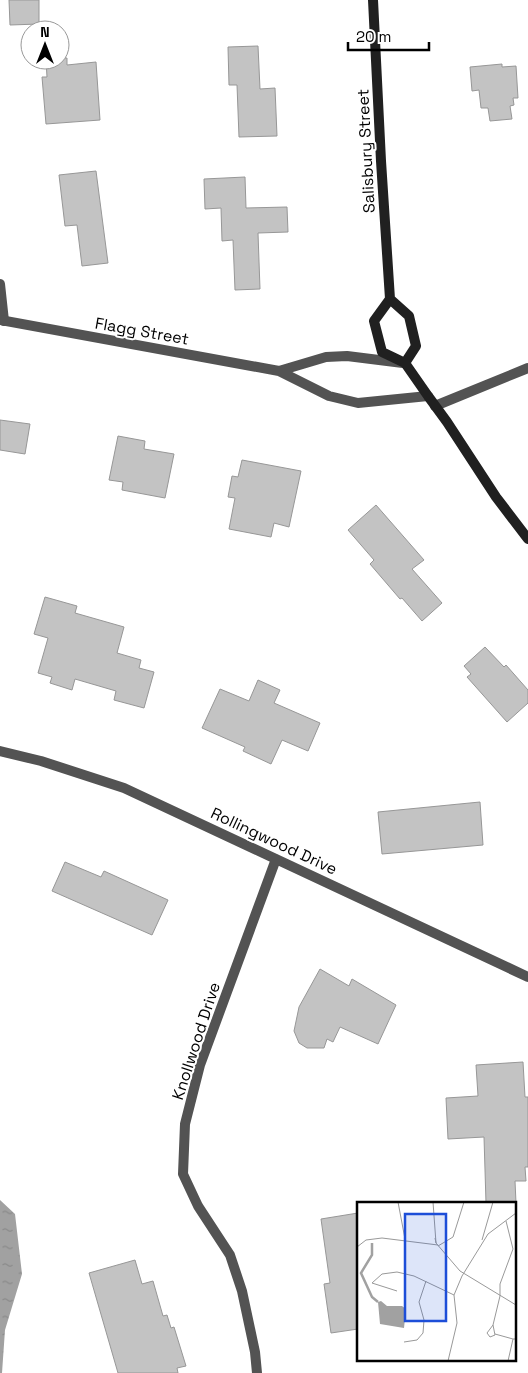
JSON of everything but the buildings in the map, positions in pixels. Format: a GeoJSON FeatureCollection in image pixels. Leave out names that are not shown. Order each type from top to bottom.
{"type":"FeatureCollection","features":[{"type":"Feature","properties":{"kind":"main road","name":"Salisbury Street"},"geometry":{"type":"LineString","coordinates":[[373,0],[390,299]]}},
{"type":"Feature","properties":{"kind":"main road"},"geometry":{"type":"LineString","coordinates":[[405,363],[416,346],[409,316],[390,299],[374,321],[382,352],[405,363],[447,422],[496,497],[528,539]]}},
{"type":"Feature","properties":{"kind":"street"},"geometry":{"type":"LineString","coordinates":[[0,284],[2,320]]}},
{"type":"Feature","properties":{"kind":"street","name":"Flagg Street"},"geometry":{"type":"LineString","coordinates":[[2,320],[279,371],[329,396],[358,403],[428,396]]}},
{"type":"Feature","properties":{"kind":"street","name":"Flagg Street"},"geometry":{"type":"LineString","coordinates":[[279,371],[326,357],[347,356],[405,363]]}},
{"type":"Feature","properties":{"kind":"street"},"geometry":{"type":"LineString","coordinates":[[435,406],[528,368]]}},
{"type":"Feature","properties":{"kind":"street","name":"Rollingwood Drive"},"geometry":{"type":"LineString","coordinates":[[0,752],[41,761],[124,788],[528,977]]}},
{"type":"Feature","properties":{"kind":"street","name":"Knollwood Drive"},"geometry":{"type":"LineString","coordinates":[[257,1373],[255,1352],[242,1291],[230,1255],[198,1206],[183,1174],[185,1124],[200,1065],[276,859]]}},
{"type":"Feature","properties":{"kind":"water"},"geometry":{"type":"Polygon","coordinates":[[[0,1200],[15,1214],[22,1274],[5,1330],[2,1373],[0,1373],[0,1200]]]}}]}
